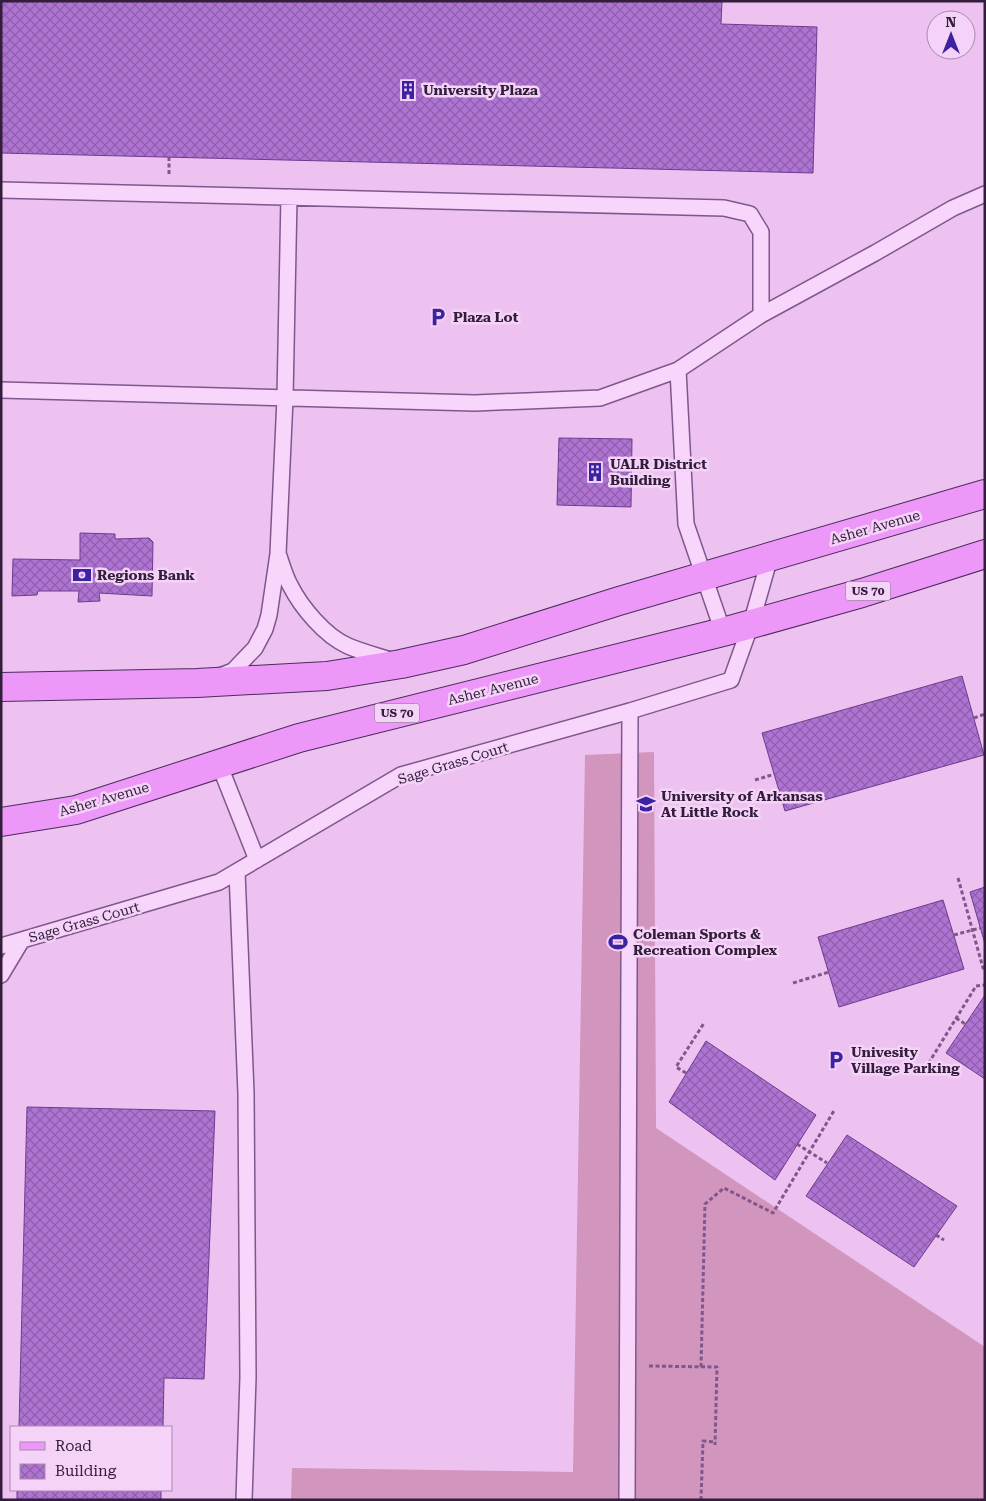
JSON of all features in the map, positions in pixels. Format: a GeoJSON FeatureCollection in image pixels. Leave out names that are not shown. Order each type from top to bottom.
{"type":"FeatureCollection","features":[{"type":"Feature","properties":{"kind":"main road","name":"Asher Avenue"},"geometry":{"type":"LineString","coordinates":[[1,687],[197,684],[327,676],[401,664],[464,650],[619,601],[985,494]]}},
{"type":"Feature","properties":{"kind":"main road","name":"Asher Avenue"},"geometry":{"type":"LineString","coordinates":[[1,822],[76,810],[299,738],[723,632],[862,593],[985,554]]}},
{"type":"Feature","properties":{"kind":"lane"},"geometry":{"type":"LineString","coordinates":[[1,190],[724,208],[750,214],[761,232],[761,315]]}},
{"type":"Feature","properties":{"kind":"lane"},"geometry":{"type":"LineString","coordinates":[[1,390],[475,403],[600,398],[678,370],[761,315],[953,208],[985,194]]}},
{"type":"Feature","properties":{"kind":"lane"},"geometry":{"type":"LineString","coordinates":[[197,684],[233,671],[255,648],[265,629],[269,615],[278,554],[289,197]]}},
{"type":"Feature","properties":{"kind":"lane"},"geometry":{"type":"LineString","coordinates":[[678,370],[686,524],[723,632]]}},
{"type":"Feature","properties":{"kind":"lane"},"geometry":{"type":"LineString","coordinates":[[278,554],[297,598],[310,616],[327,632],[347,646],[401,664]]}},
{"type":"Feature","properties":{"kind":"lane","name":"Sage Grass Court"},"geometry":{"type":"LineString","coordinates":[[1,975],[22,940],[219,882],[401,775],[630,711],[731,680],[751,624],[770,557]]}},
{"type":"Feature","properties":{"kind":"lane"},"geometry":{"type":"LineString","coordinates":[[627,1500],[630,711]]}},
{"type":"Feature","properties":{"kind":"lane"},"geometry":{"type":"LineString","coordinates":[[219,764],[257,860]]}},
{"type":"Feature","properties":{"kind":"lane"},"geometry":{"type":"LineString","coordinates":[[237,872],[246,1093],[248,1377],[244,1500]]}},
{"type":"Feature","properties":{"kind":"lane"},"geometry":{"type":"LineString","coordinates":[[1,946],[22,940]]}},
{"type":"Feature","properties":{"kind":"path"},"geometry":{"type":"LineString","coordinates":[[974,718],[985,714]]}},
{"type":"Feature","properties":{"kind":"path"},"geometry":{"type":"LineString","coordinates":[[755,780],[774,774]]}},
{"type":"Feature","properties":{"kind":"path"},"geometry":{"type":"LineString","coordinates":[[958,878],[983,968],[985,968]]}},
{"type":"Feature","properties":{"kind":"path"},"geometry":{"type":"LineString","coordinates":[[954,935],[980,928]]}},
{"type":"Feature","properties":{"kind":"path"},"geometry":{"type":"LineString","coordinates":[[792,983],[828,972]]}},
{"type":"Feature","properties":{"kind":"path"},"geometry":{"type":"LineString","coordinates":[[925,1069],[976,986],[985,984]]}},
{"type":"Feature","properties":{"kind":"path"},"geometry":{"type":"LineString","coordinates":[[956,1018],[965,1024]]}},
{"type":"Feature","properties":{"kind":"path"},"geometry":{"type":"LineString","coordinates":[[686,1073],[676,1067],[704,1023]]}},
{"type":"Feature","properties":{"kind":"path"},"geometry":{"type":"LineString","coordinates":[[701,1367],[705,1204],[724,1188],[773,1212],[835,1109]]}},
{"type":"Feature","properties":{"kind":"path"},"geometry":{"type":"LineString","coordinates":[[797,1144],[827,1163]]}},
{"type":"Feature","properties":{"kind":"path"},"geometry":{"type":"LineString","coordinates":[[936,1235],[944,1240]]}},
{"type":"Feature","properties":{"kind":"path"},"geometry":{"type":"LineString","coordinates":[[628,1366],[717,1367],[715,1444],[702,1441],[701,1500]]}},
{"type":"Feature","properties":{"kind":"shaded area","name":"Coleman Sports & Recreation Complex"},"geometry":{"type":"Polygon","coordinates":[[[654,752],[656,1128],[985,1347],[985,1500],[291,1500],[292,1468],[573,1472],[585,755],[654,752]]]}},
{"type":"Feature","properties":{"kind":"building","name":"University Plaza"},"geometry":{"type":"Polygon","coordinates":[[[1,1],[722,1],[721,24],[817,27],[813,173],[1,153],[1,1]]]}},
{"type":"Feature","properties":{"kind":"building","name":"UALR District Building"},"geometry":{"type":"Polygon","coordinates":[[[559,438],[632,439],[631,507],[557,505],[559,438]]]}},
{"type":"Feature","properties":{"kind":"building","name":"Regions Bank"},"geometry":{"type":"Polygon","coordinates":[[[80,533],[115,534],[115,539],[149,538],[153,542],[152,596],[99,593],[100,601],[78,602],[79,591],[38,591],[37,595],[12,596],[13,559],[80,560],[80,533]]]}},
{"type":"Feature","properties":{"kind":"building"},"geometry":{"type":"Polygon","coordinates":[[[962,676],[984,755],[785,811],[762,733],[962,676]]]}},
{"type":"Feature","properties":{"kind":"building"},"geometry":{"type":"Polygon","coordinates":[[[985,887],[985,944],[970,892],[985,887]]]}},
{"type":"Feature","properties":{"kind":"building"},"geometry":{"type":"Polygon","coordinates":[[[943,900],[964,969],[839,1007],[818,937],[943,900]]]}},
{"type":"Feature","properties":{"kind":"building"},"geometry":{"type":"Polygon","coordinates":[[[985,995],[985,1079],[946,1053],[985,995]]]}},
{"type":"Feature","properties":{"kind":"building"},"geometry":{"type":"Polygon","coordinates":[[[706,1041],[816,1115],[775,1180],[669,1102],[706,1041]]]}},
{"type":"Feature","properties":{"kind":"building"},"geometry":{"type":"Polygon","coordinates":[[[27,1107],[215,1111],[204,1379],[164,1378],[163,1426],[19,1426],[27,1107]]]}},
{"type":"Feature","properties":{"kind":"building"},"geometry":{"type":"Polygon","coordinates":[[[847,1135],[957,1206],[914,1267],[806,1196],[847,1135]]]}},
{"type":"Feature","properties":{"kind":"building"},"geometry":{"type":"Polygon","coordinates":[[[17,1491],[161,1491],[161,1500],[17,1500],[17,1491]]]}},
{"type":"Feature","properties":{"kind":"place","name":"University Plaza"},"geometry":{"type":"Point","coordinates":[408,90]}},
{"type":"Feature","properties":{"kind":"place","name":"Plaza Lot"},"geometry":{"type":"Point","coordinates":[438,317]}},
{"type":"Feature","properties":{"kind":"place","name":"UALR District Building"},"geometry":{"type":"Point","coordinates":[595,472]}},
{"type":"Feature","properties":{"kind":"place","name":"Regions Bank"},"geometry":{"type":"Point","coordinates":[82,575]}},
{"type":"Feature","properties":{"kind":"place","name":"University of Arkansas At Little Rock"},"geometry":{"type":"Point","coordinates":[646,804]}},
{"type":"Feature","properties":{"kind":"place","name":"Coleman Sports & Recreation Complex"},"geometry":{"type":"Point","coordinates":[618,942]}},
{"type":"Feature","properties":{"kind":"place","name":"Univesity Village Parking"},"geometry":{"type":"Point","coordinates":[836,1060]}}]}
